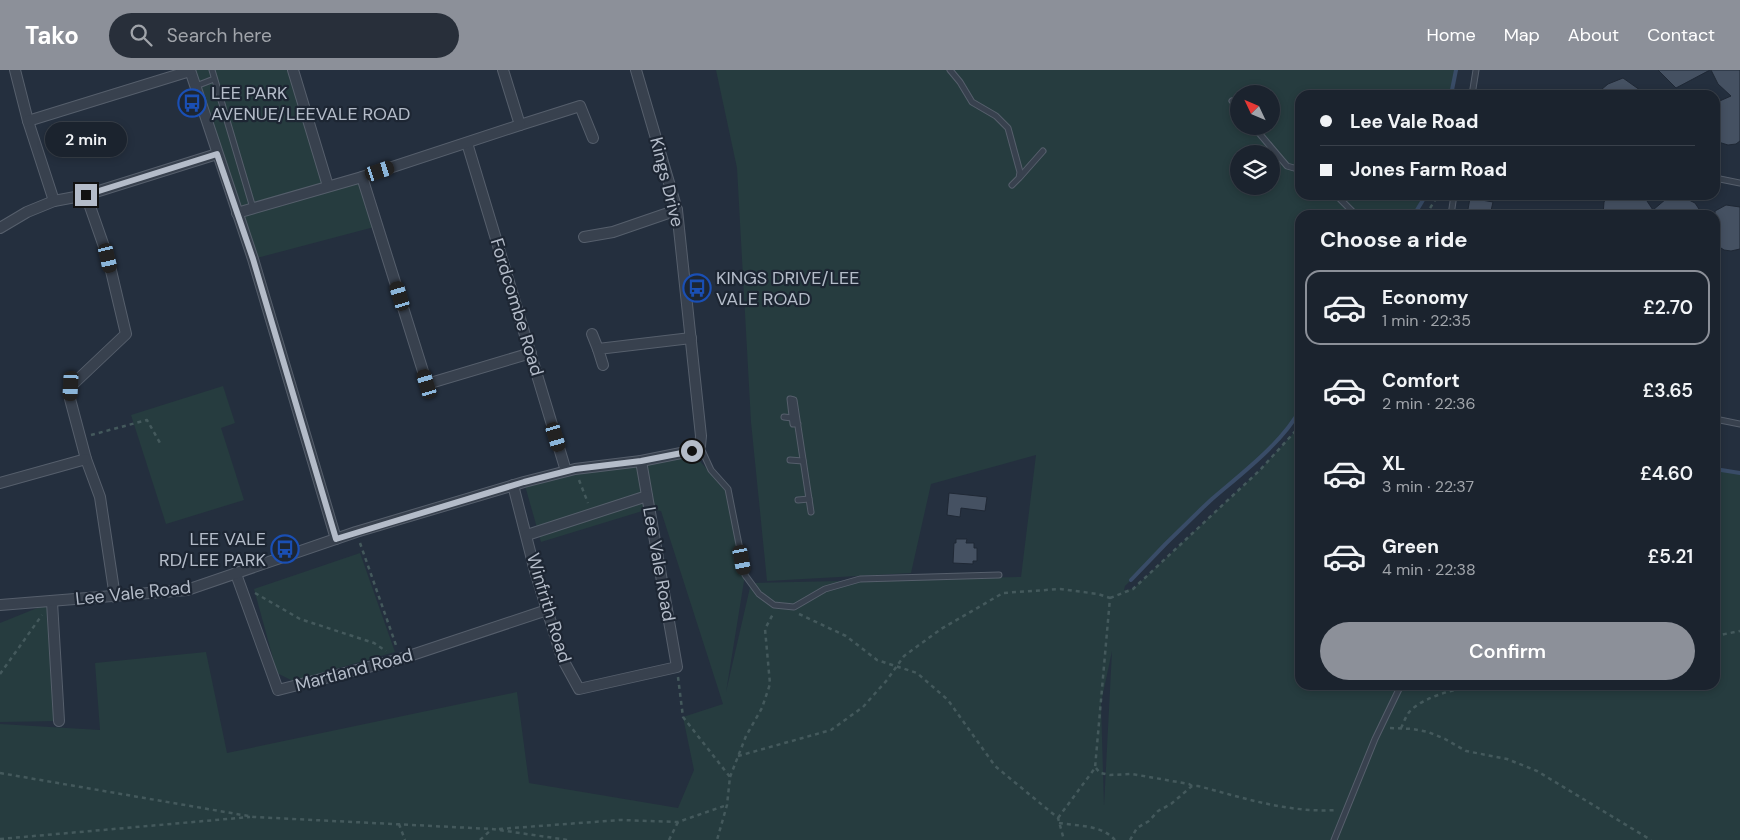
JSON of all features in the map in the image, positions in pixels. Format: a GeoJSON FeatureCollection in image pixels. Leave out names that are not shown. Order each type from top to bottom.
{"type":"FeatureCollection","features":[{"type":"Feature","properties":{"kind":"street"},"geometry":{"type":"LineString","coordinates":[[14,70],[28,121],[54,201]]}},
{"type":"Feature","properties":{"kind":"street"},"geometry":{"type":"LineString","coordinates":[[293,70],[328,186]]}},
{"type":"Feature","properties":{"kind":"street"},"geometry":{"type":"LineString","coordinates":[[503,70],[520,125]]}},
{"type":"Feature","properties":{"kind":"street","name":"Kings Drive"},"geometry":{"type":"LineString","coordinates":[[636,70],[677,210],[701,436],[700,446]]}},
{"type":"Feature","properties":{"kind":"street"},"geometry":{"type":"LineString","coordinates":[[28,121],[190,71],[253,259],[336,539]]}},
{"type":"Feature","properties":{"kind":"street"},"geometry":{"type":"LineString","coordinates":[[237,213],[362,177],[580,106],[594,138]]}},
{"type":"Feature","properties":{"kind":"street","name":"Fordcombe Road"},"geometry":{"type":"LineString","coordinates":[[467,143],[531,352],[571,470]]}},
{"type":"Feature","properties":{"kind":"street"},"geometry":{"type":"LineString","coordinates":[[0,228],[27,212],[54,201],[86,195],[217,154]]}},
{"type":"Feature","properties":{"kind":"street"},"geometry":{"type":"LineString","coordinates":[[362,177],[427,384],[531,352]]}},
{"type":"Feature","properties":{"kind":"street"},"geometry":{"type":"LineString","coordinates":[[86,195],[108,258],[126,334],[71,386],[70,399],[86,459],[100,497],[115,596]]}},
{"type":"Feature","properties":{"kind":"street"},"geometry":{"type":"LineString","coordinates":[[584,236],[613,232],[677,210]]}},
{"type":"Feature","properties":{"kind":"street"},"geometry":{"type":"LineString","coordinates":[[592,334],[603,365]]}},
{"type":"Feature","properties":{"kind":"street"},"geometry":{"type":"LineString","coordinates":[[598,349],[691,338]]}},
{"type":"Feature","properties":{"kind":"street","name":"Lee Vale Road"},"geometry":{"type":"LineString","coordinates":[[0,606],[187,590],[356,532],[513,486],[571,470],[641,461],[692,451],[700,446]]}},
{"type":"Feature","properties":{"kind":"street"},"geometry":{"type":"LineString","coordinates":[[0,483],[86,459]]}},
{"type":"Feature","properties":{"kind":"street","name":"Lee Vale Road"},"geometry":{"type":"LineString","coordinates":[[641,461],[677,667]]}},
{"type":"Feature","properties":{"kind":"street","name":"Winfrith Road"},"geometry":{"type":"LineString","coordinates":[[513,486],[546,610],[562,658],[579,689],[677,667]]}},
{"type":"Feature","properties":{"kind":"street"},"geometry":{"type":"LineString","coordinates":[[527,535],[647,496]]}},
{"type":"Feature","properties":{"kind":"street","name":"Martland Road"},"geometry":{"type":"LineString","coordinates":[[236,574],[278,690],[400,659],[546,610]]}},
{"type":"Feature","properties":{"kind":"street","name":"Lee Vale Road"},"geometry":{"type":"LineString","coordinates":[[52,602],[59,721]]}},
{"type":"Feature","properties":{"kind":"lane"},"geometry":{"type":"LineString","coordinates":[[212,70],[253,208]]}},
{"type":"Feature","properties":{"kind":"lane"},"geometry":{"type":"LineString","coordinates":[[950,70],[972,102],[996,116],[1008,128],[1019,166],[1019,178]]}},
{"type":"Feature","properties":{"kind":"lane"},"geometry":{"type":"LineString","coordinates":[[1473,90],[1476,70]]}},
{"type":"Feature","properties":{"kind":"lane"},"geometry":{"type":"LineString","coordinates":[[195,86],[214,80]]}},
{"type":"Feature","properties":{"kind":"lane"},"geometry":{"type":"LineString","coordinates":[[1261,135],[1287,166],[1295,168]]}},
{"type":"Feature","properties":{"kind":"lane"},"geometry":{"type":"LineString","coordinates":[[1012,185],[1043,151]]}},
{"type":"Feature","properties":{"kind":"lane"},"geometry":{"type":"LineString","coordinates":[[1720,179],[1740,183]]}},
{"type":"Feature","properties":{"kind":"lane"},"geometry":{"type":"LineString","coordinates":[[1342,200],[1351,210]]}},
{"type":"Feature","properties":{"kind":"lane"},"geometry":{"type":"LineString","coordinates":[[798,424],[793,424],[790,399],[794,400],[798,424],[811,512]]}},
{"type":"Feature","properties":{"kind":"lane"},"geometry":{"type":"LineString","coordinates":[[784,417],[792,418]]}},
{"type":"Feature","properties":{"kind":"lane"},"geometry":{"type":"LineString","coordinates":[[1720,420],[1740,424]]}},
{"type":"Feature","properties":{"kind":"lane"},"geometry":{"type":"LineString","coordinates":[[700,446],[704,459],[711,470],[728,489],[745,575],[759,594],[777,606],[794,607],[825,589],[860,578],[999,574]]}},
{"type":"Feature","properties":{"kind":"lane"},"geometry":{"type":"LineString","coordinates":[[790,460],[803,461]]}},
{"type":"Feature","properties":{"kind":"lane"},"geometry":{"type":"LineString","coordinates":[[798,500],[809,499]]}},
{"type":"Feature","properties":{"kind":"lane"},"geometry":{"type":"LineString","coordinates":[[1334,840],[1380,728],[1399,690]]}},
{"type":"Feature","properties":{"kind":"path"},"geometry":{"type":"LineString","coordinates":[[80,438],[147,420],[160,443]]}},
{"type":"Feature","properties":{"kind":"path"},"geometry":{"type":"LineString","coordinates":[[738,756],[831,730],[863,707],[887,680],[904,656],[941,629],[1003,593],[1060,589],[1098,594],[1110,598],[1133,589],[1260,470],[1295,432]]}},
{"type":"Feature","properties":{"kind":"path"},"geometry":{"type":"LineString","coordinates":[[571,470],[592,514]]}},
{"type":"Feature","properties":{"kind":"path"},"geometry":{"type":"LineString","coordinates":[[356,532],[400,659]]}},
{"type":"Feature","properties":{"kind":"path"},"geometry":{"type":"LineString","coordinates":[[243,594],[254,592],[300,618],[374,643],[400,659]]}},
{"type":"Feature","properties":{"kind":"path"},"geometry":{"type":"LineString","coordinates":[[1058,818],[1095,768],[1110,598]]}},
{"type":"Feature","properties":{"kind":"path"},"geometry":{"type":"LineString","coordinates":[[0,674],[52,602]]}},
{"type":"Feature","properties":{"kind":"path"},"geometry":{"type":"LineString","coordinates":[[717,840],[727,805],[730,777],[746,736],[762,708],[770,684],[766,629],[777,606],[846,636],[877,660],[917,673],[948,700],[995,766],[1058,818],[1064,840]]}},
{"type":"Feature","properties":{"kind":"path"},"geometry":{"type":"LineString","coordinates":[[1720,635],[1740,631]]}},
{"type":"Feature","properties":{"kind":"path"},"geometry":{"type":"LineString","coordinates":[[677,667],[683,717],[730,777]]}},
{"type":"Feature","properties":{"kind":"path"},"geometry":{"type":"LineString","coordinates":[[1400,728],[1412,709],[1454,690]]}},
{"type":"Feature","properties":{"kind":"path"},"geometry":{"type":"LineString","coordinates":[[1380,728],[1400,728],[1428,732],[1466,751],[1507,759],[1537,771],[1651,840]]}},
{"type":"Feature","properties":{"kind":"path"},"geometry":{"type":"LineString","coordinates":[[1095,768],[1100,773],[1140,775],[1189,784],[1280,807],[1313,811],[1345,810]]}},
{"type":"Feature","properties":{"kind":"path"},"geometry":{"type":"LineString","coordinates":[[0,774],[254,817],[492,829],[568,840]]}},
{"type":"Feature","properties":{"kind":"path"},"geometry":{"type":"LineString","coordinates":[[1130,840],[1137,828],[1149,821],[1158,811],[1171,804],[1192,786]]}},
{"type":"Feature","properties":{"kind":"path"},"geometry":{"type":"LineString","coordinates":[[480,840],[492,829],[620,820],[678,822],[727,805]]}},
{"type":"Feature","properties":{"kind":"path"},"geometry":{"type":"LineString","coordinates":[[0,838],[254,817]]}},
{"type":"Feature","properties":{"kind":"path"},"geometry":{"type":"LineString","coordinates":[[668,840],[678,822]]}},
{"type":"Feature","properties":{"kind":"path"},"geometry":{"type":"LineString","coordinates":[[399,824],[405,840]]}},
{"type":"Feature","properties":{"kind":"path"},"geometry":{"type":"LineString","coordinates":[[1059,824],[1093,827],[1115,840]]}},
{"type":"Feature","properties":{"kind":"green space"},"geometry":{"type":"Polygon","coordinates":[[[194,70],[293,70],[328,186],[362,177],[378,226],[253,259],[194,70]]]}},
{"type":"Feature","properties":{"kind":"green space"},"geometry":{"type":"Polygon","coordinates":[[[716,70],[1455,70],[1453,90],[1295,90],[1295,200],[1423,200],[1418,210],[1295,210],[1295,416],[1273,445],[1210,502],[1125,586],[1124,590],[1133,589],[1260,470],[1295,432],[1295,690],[1720,690],[1720,470],[1740,473],[1740,840],[0,840],[0,724],[100,730],[95,663],[206,652],[227,753],[517,692],[529,783],[678,808],[694,770],[683,717],[723,704],[661,511],[649,509],[541,542],[524,482],[691,451],[726,491],[745,575],[726,692],[751,583],[1021,577],[1036,455],[931,484],[911,573],[767,581],[751,422],[737,168],[716,70]],[[1112,651],[1101,703],[1104,806],[1112,651]]]}},
{"type":"Feature","properties":{"kind":"green space"},"geometry":{"type":"Polygon","coordinates":[[[223,386],[235,423],[221,428],[244,500],[166,524],[131,415],[223,386]]]}},
{"type":"Feature","properties":{"kind":"green space"},"geometry":{"type":"Polygon","coordinates":[[[360,553],[395,652],[293,681],[277,673],[254,589],[360,553]]]}},
{"type":"Feature","properties":{"kind":"green space"},"geometry":{"type":"Polygon","coordinates":[[[52,602],[59,721],[0,722],[0,623],[52,602]]]}},
{"type":"Feature","properties":{"kind":"building"},"geometry":{"type":"Polygon","coordinates":[[[1658,70],[1710,70],[1676,88],[1658,70]]]}},
{"type":"Feature","properties":{"kind":"building"},"geometry":{"type":"Polygon","coordinates":[[[1711,70],[1740,70],[1740,141],[1736,144],[1728,145],[1720,143],[1720,101],[1731,96],[1718,84],[1711,70]]]}},
{"type":"Feature","properties":{"kind":"building"},"geometry":{"type":"Polygon","coordinates":[[[1623,78],[1640,90],[1601,90],[1608,84],[1623,78]]]}},
{"type":"Feature","properties":{"kind":"building"},"geometry":{"type":"Polygon","coordinates":[[[1470,200],[1493,202],[1491,210],[1468,210],[1470,200]]]}},
{"type":"Feature","properties":{"kind":"building"},"geometry":{"type":"Polygon","coordinates":[[[1605,200],[1646,200],[1653,210],[1603,210],[1605,200]]]}},
{"type":"Feature","properties":{"kind":"building"},"geometry":{"type":"Polygon","coordinates":[[[1665,200],[1689,200],[1695,203],[1700,210],[1653,210],[1665,200]]]}},
{"type":"Feature","properties":{"kind":"building"},"geometry":{"type":"Polygon","coordinates":[[[1726,205],[1740,207],[1740,249],[1731,251],[1720,247],[1720,210],[1717,210],[1726,205]]]}},
{"type":"Feature","properties":{"kind":"building"},"geometry":{"type":"Polygon","coordinates":[[[949,493],[987,497],[985,511],[961,508],[960,517],[947,515],[949,493]]]}},
{"type":"Feature","properties":{"kind":"building"},"geometry":{"type":"Polygon","coordinates":[[[956,539],[967,539],[966,543],[974,543],[974,548],[977,548],[977,561],[973,561],[973,564],[953,563],[956,539]]]}},
{"type":"Feature","properties":{"kind":"waterway"},"geometry":{"type":"LineString","coordinates":[[1452,90],[1456,70]]}},
{"type":"Feature","properties":{"kind":"waterway"},"geometry":{"type":"LineString","coordinates":[[1417,210],[1423,200]]}},
{"type":"Feature","properties":{"kind":"waterway"},"geometry":{"type":"LineString","coordinates":[[1131,580],[1212,499],[1272,446],[1295,418]]}},
{"type":"Feature","properties":{"kind":"waterway"},"geometry":{"type":"LineString","coordinates":[[1720,470],[1740,473]]}},
{"type":"Feature","properties":{"kind":"place","name":"LEE PARK AVENUE/LEEVALE ROAD"},"geometry":{"type":"Point","coordinates":[192,103]}},
{"type":"Feature","properties":{"kind":"place","name":"KINGS DRIVE/LEE VALE ROAD"},"geometry":{"type":"Point","coordinates":[697,288]}},
{"type":"Feature","properties":{"kind":"place","name":"LEE VALE RD/LEE PARK"},"geometry":{"type":"Point","coordinates":[285,549]}},
{"type":"Feature","properties":{"kind":"route"},"geometry":{"type":"LineString","coordinates":[[86,195],[217,154],[253,259],[336,539],[524,482],[575,469],[641,461],[692,451]]}}]}
